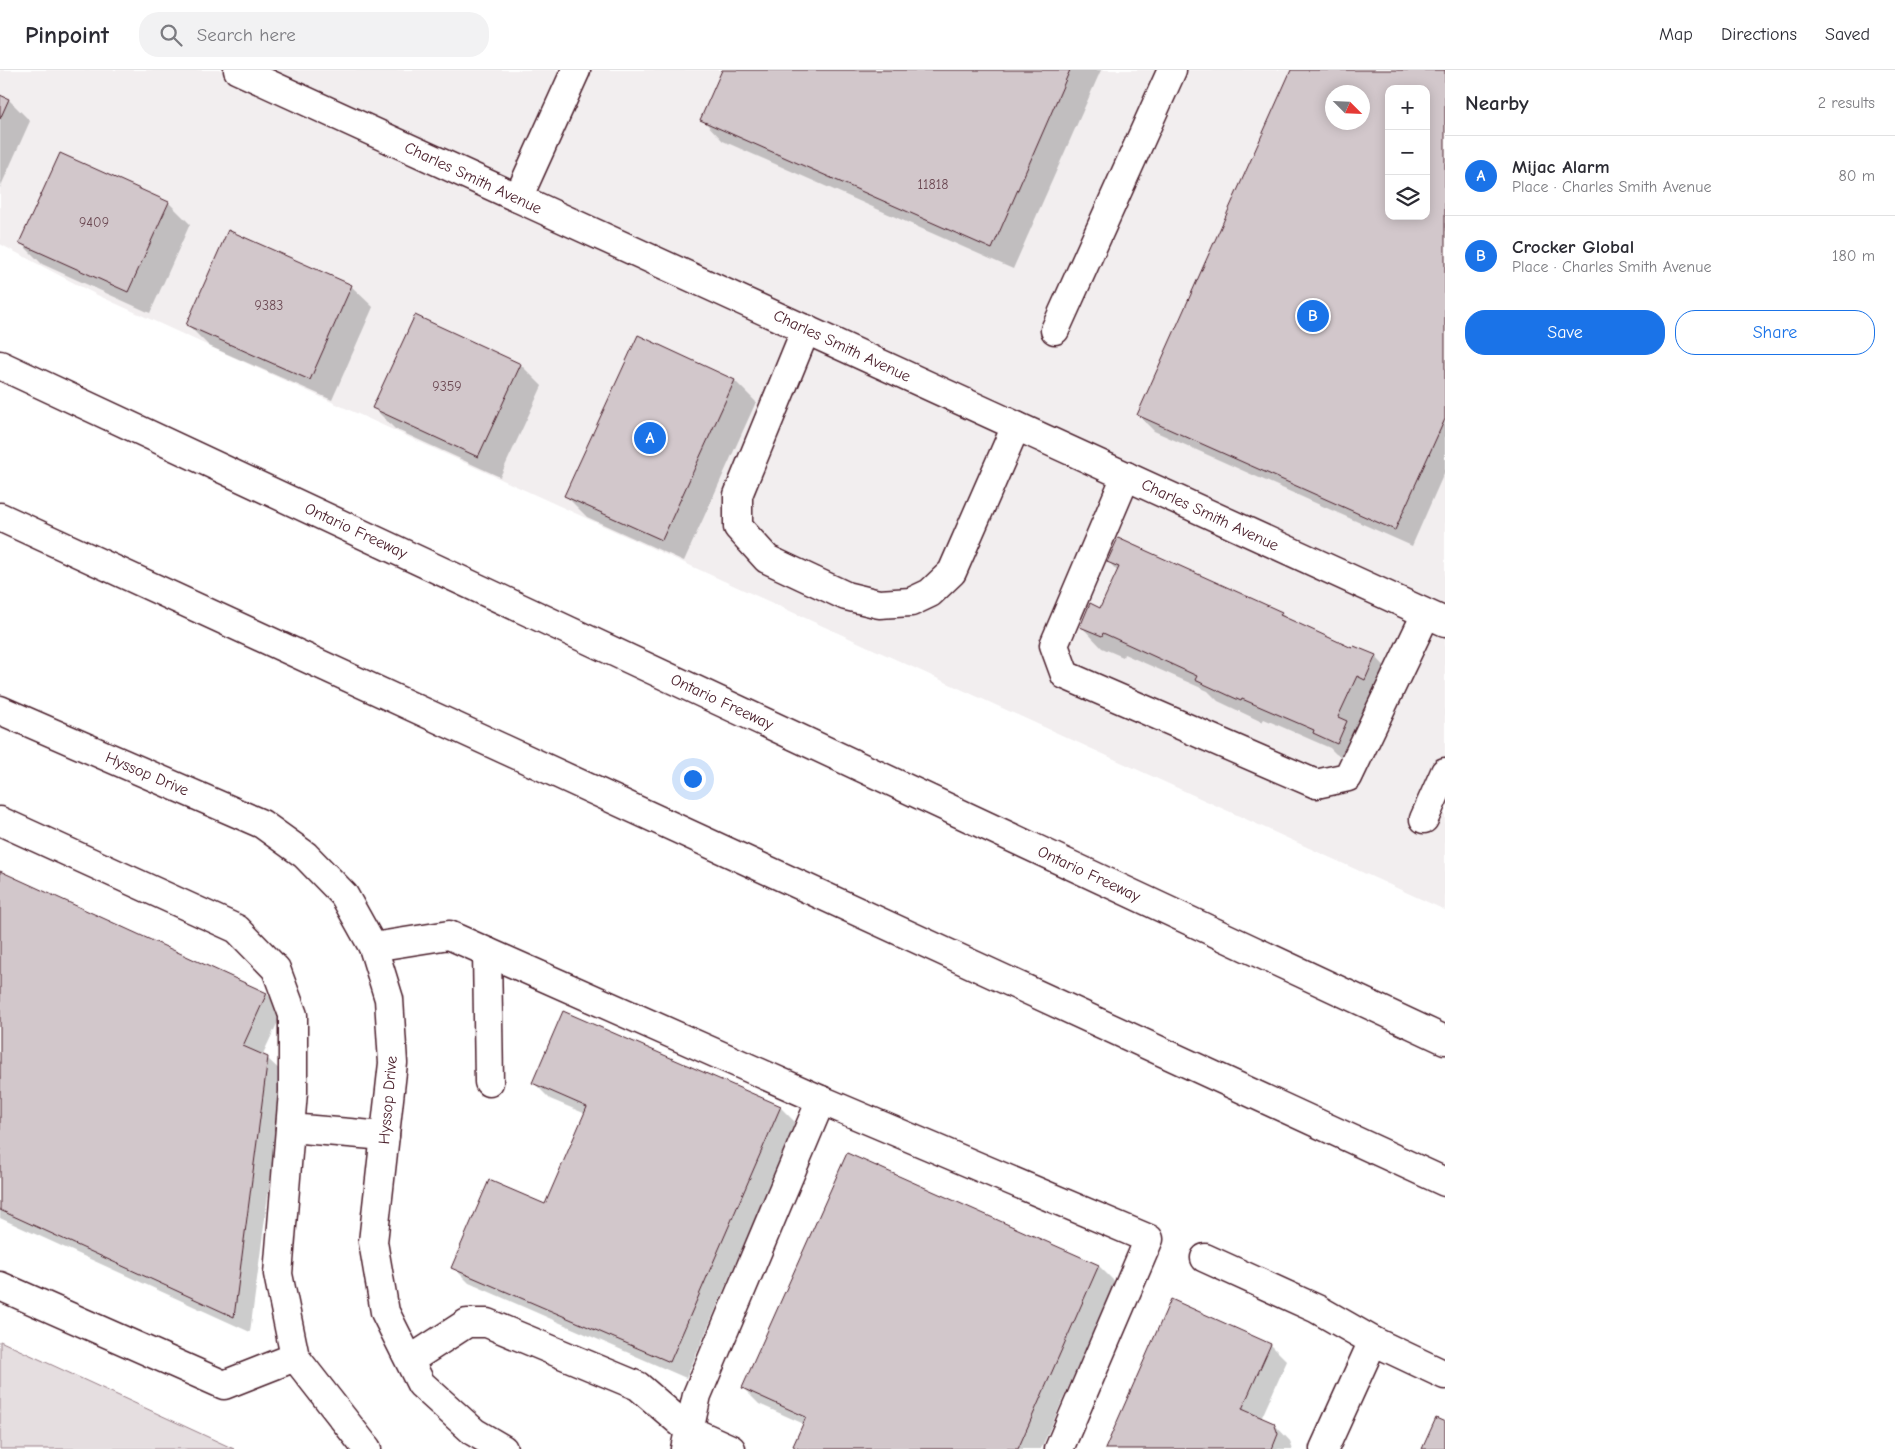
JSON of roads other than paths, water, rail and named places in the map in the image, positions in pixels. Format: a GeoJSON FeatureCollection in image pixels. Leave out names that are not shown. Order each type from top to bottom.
{"type":"FeatureCollection","features":[{"type":"Feature","properties":{"kind":"main road","name":"Charles Smith Avenue"},"geometry":{"type":"LineString","coordinates":[[238,70],[1436,618]]}},
{"type":"Feature","properties":{"kind":"main road"},"geometry":{"type":"LineString","coordinates":[[518,198],[576,70]]}},
{"type":"Feature","properties":{"kind":"main road"},"geometry":{"type":"LineString","coordinates":[[1055,330],[1172,70]]}},
{"type":"Feature","properties":{"kind":"main road"},"geometry":{"type":"LineString","coordinates":[[806,329],[738,495],[738,527],[767,559],[846,596],[879,604],[911,602],[930,593],[952,572],[1016,426]]}},
{"type":"Feature","properties":{"kind":"main road","name":"Ontario Freeway"},"geometry":{"type":"LineString","coordinates":[[0,365],[1445,1040]]}},
{"type":"Feature","properties":{"kind":"main road"},"geometry":{"type":"LineString","coordinates":[[1126,476],[1054,645],[1065,675],[1316,784],[1348,777],[1436,618]]}},
{"type":"Feature","properties":{"kind":"main road"},"geometry":{"type":"LineString","coordinates":[[0,517],[1445,1182]]}},
{"type":"Feature","properties":{"kind":"main road","name":"Hyssop Drive"},"geometry":{"type":"LineString","coordinates":[[0,710],[262,824],[305,855],[344,895],[373,947],[389,999],[393,1063],[374,1242],[385,1312],[421,1384],[474,1432],[503,1449]]}},
{"type":"Feature","properties":{"kind":"main road"},"geometry":{"type":"LineString","coordinates":[[1424,819],[1445,772]]}},
{"type":"Feature","properties":{"kind":"main road"},"geometry":{"type":"LineString","coordinates":[[0,821],[237,929],[276,968],[293,1015],[293,1092],[278,1274],[295,1357],[367,1449]]}},
{"type":"Feature","properties":{"kind":"main road"},"geometry":{"type":"LineString","coordinates":[[373,947],[449,935],[822,1100],[1150,1239],[1059,1449]]}},
{"type":"Feature","properties":{"kind":"main road"},"geometry":{"type":"LineString","coordinates":[[487,952],[489,1082]]}},
{"type":"Feature","properties":{"kind":"main road"},"geometry":{"type":"LineString","coordinates":[[687,1440],[697,1395],[822,1100]]}},
{"type":"Feature","properties":{"kind":"main road"},"geometry":{"type":"LineString","coordinates":[[290,1128],[385,1136]]}},
{"type":"Feature","properties":{"kind":"main road"},"geometry":{"type":"LineString","coordinates":[[1205,1258],[1317,1309],[1373,1341],[1445,1375]]}},
{"type":"Feature","properties":{"kind":"main road"},"geometry":{"type":"LineString","coordinates":[[0,1286],[224,1385],[295,1357]]}},
{"type":"Feature","properties":{"kind":"main road"},"geometry":{"type":"LineString","coordinates":[[410,1360],[467,1323],[487,1323],[638,1386],[687,1440],[731,1449]]}},
{"type":"Feature","properties":{"kind":"main road"},"geometry":{"type":"LineString","coordinates":[[1324,1449],[1373,1341]]}},
{"type":"Feature","properties":{"kind":"place","name":"Crocker Global"},"geometry":{"type":"Point","coordinates":[1313,316]}},
{"type":"Feature","properties":{"kind":"place","name":"Mijac Alarm"},"geometry":{"type":"Point","coordinates":[650,438]}}]}
